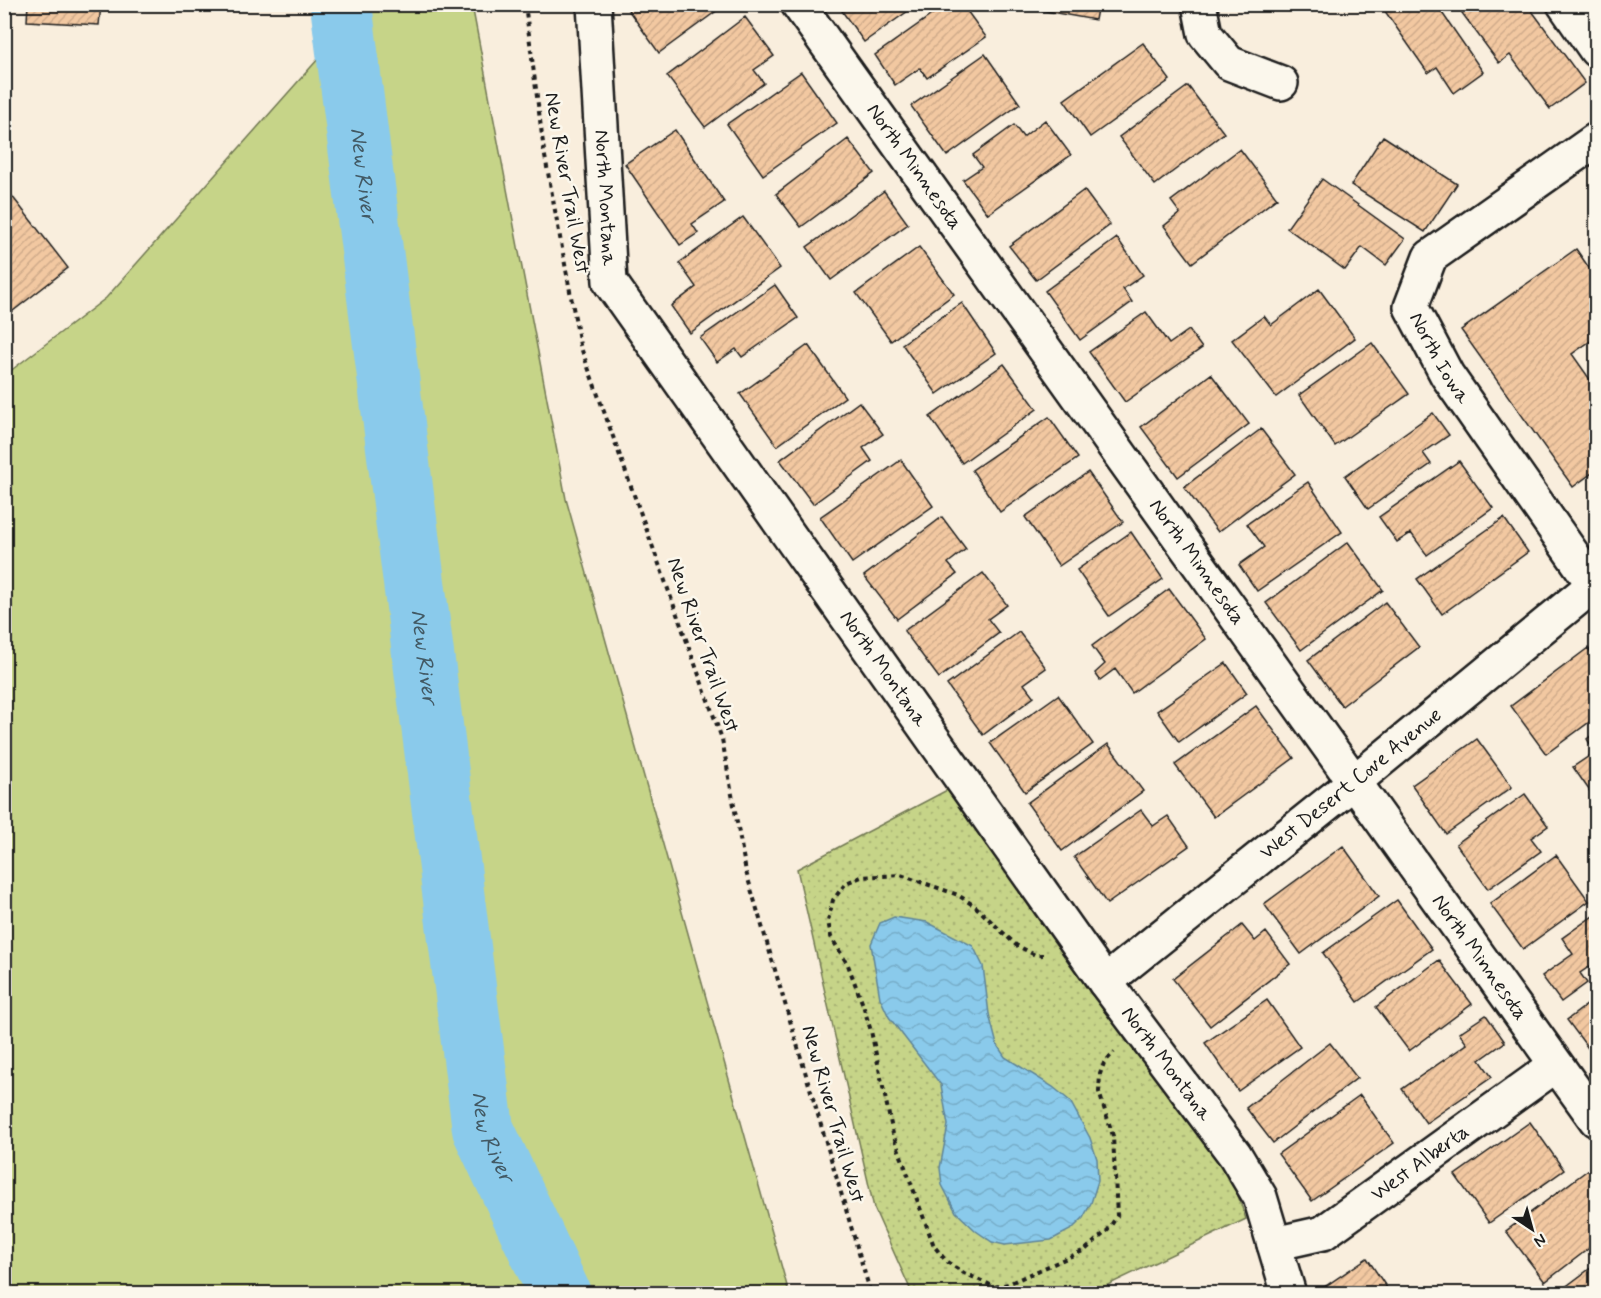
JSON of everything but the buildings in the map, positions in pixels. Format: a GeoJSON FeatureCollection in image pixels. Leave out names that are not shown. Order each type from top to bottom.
{"type":"FeatureCollection","features":[{"type":"Feature","properties":{"kind":"lane","name":"North Montana"},"geometry":{"type":"LineString","coordinates":[[594,4],[610,282],[1080,946],[1235,1155],[1260,1197],[1289,1293]]}},
{"type":"Feature","properties":{"kind":"lane","name":"North Minnesota"},"geometry":{"type":"LineString","coordinates":[[798,4],[1596,1120]]}},
{"type":"Feature","properties":{"kind":"lane"},"geometry":{"type":"LineString","coordinates":[[1198,4],[1204,34],[1229,63],[1281,83]]}},
{"type":"Feature","properties":{"kind":"lane"},"geometry":{"type":"LineString","coordinates":[[1564,4],[1596,50]]}},
{"type":"Feature","properties":{"kind":"lane","name":"North Iowa"},"geometry":{"type":"LineString","coordinates":[[1592,153],[1430,256],[1411,307],[1447,375],[1596,586]]}},
{"type":"Feature","properties":{"kind":"lane","name":"West Desert Cove Avenue"},"geometry":{"type":"LineString","coordinates":[[1106,982],[1596,586]]}},
{"type":"Feature","properties":{"kind":"lane","name":"West Alberta"},"geometry":{"type":"LineString","coordinates":[[1274,1244],[1323,1233],[1556,1065]]}},
{"type":"Feature","properties":{"kind":"path","name":"New River Trail West"},"geometry":{"type":"LineString","coordinates":[[525,4],[544,152],[580,345],[722,739],[746,872],[871,1293]]}},
{"type":"Feature","properties":{"kind":"path"},"geometry":{"type":"LineString","coordinates":[[1080,946],[1066,954],[1035,955],[1016,945],[976,907],[958,895],[901,875],[861,877],[846,883],[833,900],[828,921],[831,937],[848,965],[863,1005],[893,1134],[934,1246],[947,1262],[964,1273],[995,1287],[1008,1284],[1085,1250],[1108,1230],[1118,1216],[1113,1136],[1099,1092],[1100,1074],[1104,1064],[1116,1050],[1142,1031]]}},
{"type":"Feature","properties":{"kind":"green space"},"geometry":{"type":"Polygon","coordinates":[[[366,5],[472,5],[566,499],[789,1293],[5,1293],[5,375],[106,298],[366,5]]]}},
{"type":"Feature","properties":{"kind":"green space"},"geometry":{"type":"Polygon","coordinates":[[[951,788],[1084,982],[1232,1178],[1246,1219],[1091,1293],[912,1293],[874,1208],[797,869],[951,788]]]}},
{"type":"Feature","properties":{"kind":"water"},"geometry":{"type":"Polygon","coordinates":[[[894,917],[927,922],[973,946],[983,966],[989,1014],[997,1045],[1005,1057],[1053,1087],[1070,1101],[1090,1138],[1097,1159],[1098,1181],[1083,1218],[1072,1229],[1051,1240],[1005,1245],[992,1242],[956,1212],[942,1185],[940,1168],[948,1125],[941,1085],[889,1017],[880,998],[871,944],[880,923],[894,917]]]}},
{"type":"Feature","properties":{"kind":"waterway","name":"New River"},"geometry":{"type":"LineString","coordinates":[[341,4],[483,1129],[560,1294]]}}]}
